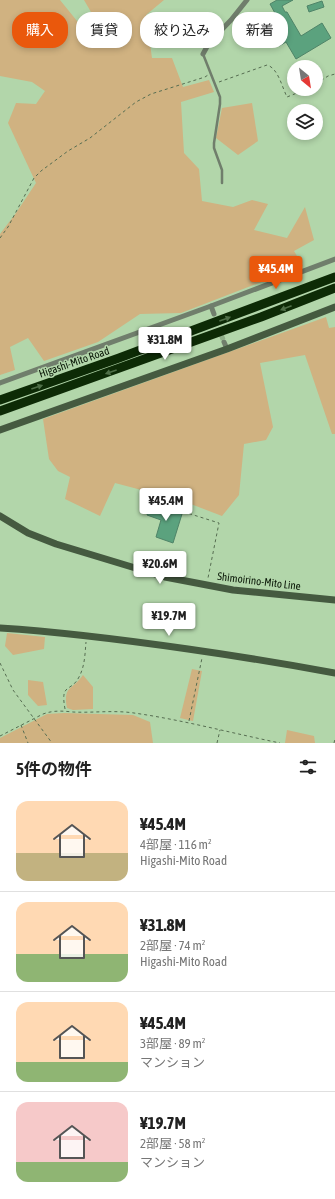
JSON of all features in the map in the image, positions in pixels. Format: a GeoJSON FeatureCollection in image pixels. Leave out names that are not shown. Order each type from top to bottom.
{"type":"FeatureCollection","features":[{"type":"Feature","properties":{"kind":"highway","name":"Higashi-Mito Road"},"geometry":{"type":"LineString","coordinates":[[0,400],[119,358],[335,277]]}},
{"type":"Feature","properties":{"kind":"highway","name":"Higashi-Mito Road"},"geometry":{"type":"LineString","coordinates":[[0,411],[254,320],[335,288]]}},
{"type":"Feature","properties":{"kind":"street"},"geometry":{"type":"LineString","coordinates":[[203,54],[209,43],[231,20],[247,0]]}},
{"type":"Feature","properties":{"kind":"street"},"geometry":{"type":"LineString","coordinates":[[0,383],[335,259]]}},
{"type":"Feature","properties":{"kind":"street"},"geometry":{"type":"LineString","coordinates":[[211,306],[214,314]]}},
{"type":"Feature","properties":{"kind":"street"},"geometry":{"type":"LineString","coordinates":[[0,430],[227,350],[335,307]]}},
{"type":"Feature","properties":{"kind":"street"},"geometry":{"type":"LineString","coordinates":[[224,342],[227,350]]}},
{"type":"Feature","properties":{"kind":"street","name":"Shimoirino-Mito Line"},"geometry":{"type":"LineString","coordinates":[[0,516],[28,533],[72,550],[165,577],[207,586],[249,592],[335,600]]}},
{"type":"Feature","properties":{"kind":"street"},"geometry":{"type":"LineString","coordinates":[[0,628],[86,635],[203,651],[335,673]]}},
{"type":"Feature","properties":{"kind":"lane"},"geometry":{"type":"LineString","coordinates":[[203,54],[220,98],[214,148],[222,170],[222,183]]}},
{"type":"Feature","properties":{"kind":"path"},"geometry":{"type":"LineString","coordinates":[[215,84],[267,65],[270,66],[277,74],[287,97],[290,96]]}},
{"type":"Feature","properties":{"kind":"path"},"geometry":{"type":"LineString","coordinates":[[0,238],[8,227],[34,178],[41,171],[68,151],[90,138],[141,99],[151,94],[205,77],[210,72]]}},
{"type":"Feature","properties":{"kind":"path"},"geometry":{"type":"LineString","coordinates":[[323,79],[335,74]]}},
{"type":"Feature","properties":{"kind":"path"},"geometry":{"type":"LineString","coordinates":[[149,501],[218,524],[207,586]]}},
{"type":"Feature","properties":{"kind":"path"},"geometry":{"type":"LineString","coordinates":[[65,710],[64,692],[68,687],[77,681],[84,664],[86,635]]}},
{"type":"Feature","properties":{"kind":"path"},"geometry":{"type":"LineString","coordinates":[[189,722],[203,651]]}},
{"type":"Feature","properties":{"kind":"path"},"geometry":{"type":"LineString","coordinates":[[0,663],[13,690],[52,743]]}},
{"type":"Feature","properties":{"kind":"path"},"geometry":{"type":"LineString","coordinates":[[0,736],[48,712],[65,710],[72,712],[91,711],[132,713],[189,722],[280,743]]}},
{"type":"Feature","properties":{"kind":"path"},"geometry":{"type":"LineString","coordinates":[[21,725],[28,743]]}},
{"type":"Feature","properties":{"kind":"path"},"geometry":{"type":"LineString","coordinates":[[217,743],[220,730]]}},
{"type":"Feature","properties":{"kind":"path"},"geometry":{"type":"LineString","coordinates":[[334,743],[335,739]]}},
{"type":"Feature","properties":{"kind":"shaded area"},"geometry":{"type":"Polygon","coordinates":[[[0,0],[60,0],[76,20],[76,48],[132,48],[132,12],[91,12],[84,0],[164,0],[150,12],[140,12],[140,48],[151,48],[152,58],[172,58],[183,87],[209,80],[214,92],[181,102],[184,153],[199,169],[202,201],[233,207],[252,200],[268,204],[254,230],[287,238],[305,207],[314,240],[294,251],[303,266],[181,313],[140,314],[98,342],[44,361],[28,338],[10,347],[15,370],[0,375],[0,234],[36,183],[8,123],[16,103],[36,104],[45,91],[32,82],[0,76],[0,0]]]}},
{"type":"Feature","properties":{"kind":"shaded area"},"geometry":{"type":"Polygon","coordinates":[[[252,103],[258,141],[238,155],[216,138],[222,108],[252,103]]]}},
{"type":"Feature","properties":{"kind":"shaded area"},"geometry":{"type":"Polygon","coordinates":[[[326,317],[329,328],[335,327],[335,434],[332,434],[305,355],[260,363],[273,427],[266,440],[244,444],[239,495],[222,516],[183,501],[115,483],[100,516],[65,499],[70,477],[58,471],[49,459],[43,419],[326,317]]]}},
{"type":"Feature","properties":{"kind":"shaded area"},"geometry":{"type":"Polygon","coordinates":[[[7,633],[45,637],[44,649],[13,655],[5,646],[7,633]]]}},
{"type":"Feature","properties":{"kind":"shaded area"},"geometry":{"type":"Polygon","coordinates":[[[192,669],[202,671],[193,721],[180,718],[192,669]]]}},
{"type":"Feature","properties":{"kind":"shaded area"},"geometry":{"type":"Polygon","coordinates":[[[83,675],[93,687],[93,709],[73,710],[67,708],[67,692],[83,675]]]}},
{"type":"Feature","properties":{"kind":"shaded area"},"geometry":{"type":"Polygon","coordinates":[[[28,680],[43,682],[47,705],[38,706],[28,695],[28,680]]]}},
{"type":"Feature","properties":{"kind":"shaded area"},"geometry":{"type":"Polygon","coordinates":[[[47,714],[133,715],[150,722],[153,743],[0,743],[0,738],[47,714]]]}},
{"type":"Feature","properties":{"kind":"shaded area"},"geometry":{"type":"Polygon","coordinates":[[[287,730],[314,736],[315,743],[285,743],[287,730]]]}},
{"type":"Feature","properties":{"kind":"building"},"geometry":{"type":"Polygon","coordinates":[[[277,0],[293,0],[282,6],[285,12],[274,12],[270,4],[277,0]]]}},
{"type":"Feature","properties":{"kind":"building"},"geometry":{"type":"Polygon","coordinates":[[[322,1],[324,7],[309,12],[307,6],[322,1]]]}},
{"type":"Feature","properties":{"kind":"building"},"geometry":{"type":"Polygon","coordinates":[[[288,14],[301,36],[322,23],[331,38],[296,59],[288,45],[288,14]]]}},
{"type":"Feature","properties":{"kind":"building"},"geometry":{"type":"Polygon","coordinates":[[[150,504],[182,514],[173,543],[156,537],[161,520],[147,515],[150,504]]]}},
{"type":"Feature","properties":{"kind":"tunnel"},"geometry":{"type":"LineString","coordinates":[[216,321],[224,342]]}}]}
